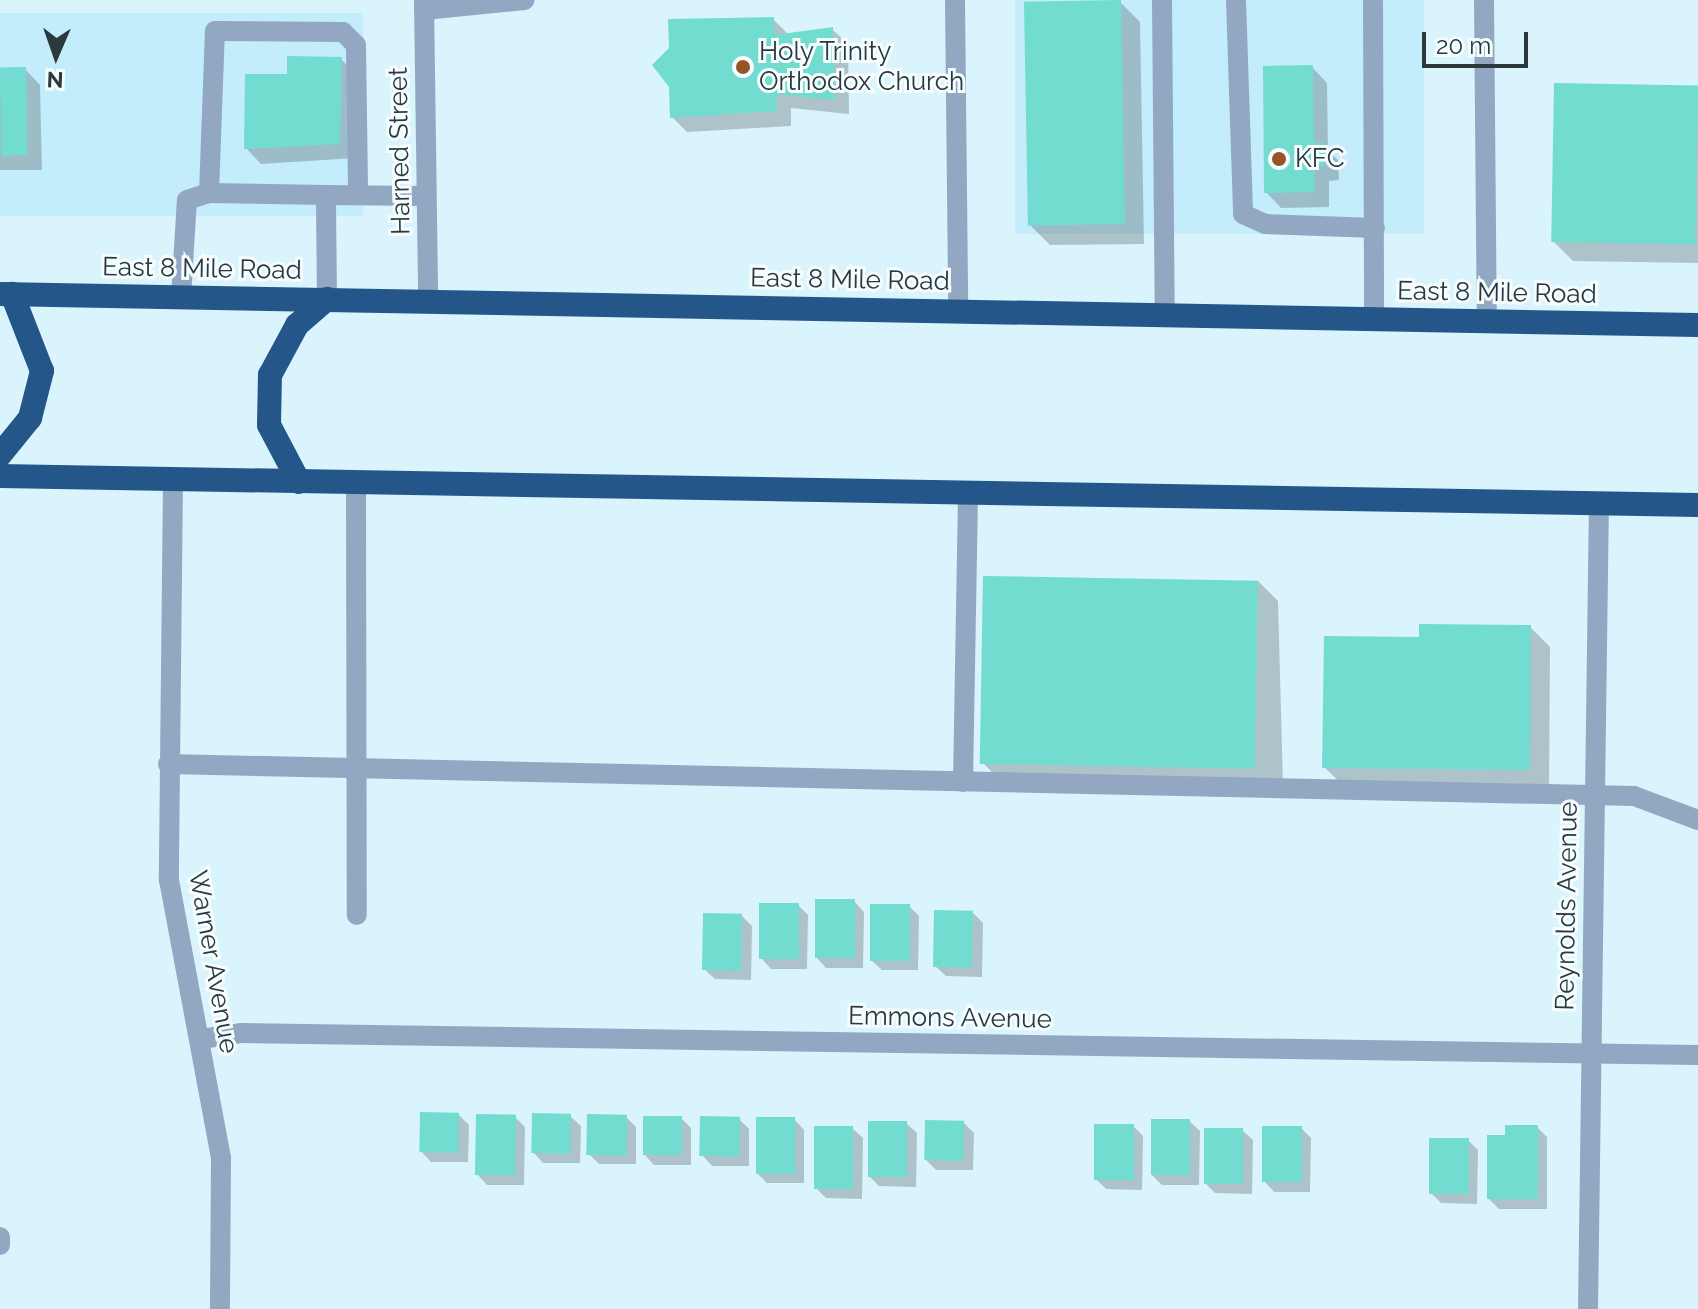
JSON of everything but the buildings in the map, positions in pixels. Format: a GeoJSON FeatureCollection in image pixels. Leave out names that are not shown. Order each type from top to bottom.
{"type":"FeatureCollection","features":[{"type":"Feature","properties":{"kind":"highway","name":"East 8 Mile Road"},"geometry":{"type":"LineString","coordinates":[[6,294],[1698,325]]}},
{"type":"Feature","properties":{"kind":"highway"},"geometry":{"type":"LineString","coordinates":[[0,455],[30,418],[42,371],[6,294]]}},
{"type":"Feature","properties":{"kind":"highway"},"geometry":{"type":"LineString","coordinates":[[299,482],[269,425],[270,375],[297,325],[327,299]]}},
{"type":"Feature","properties":{"kind":"highway"},"geometry":{"type":"LineString","coordinates":[[0,476],[1698,505]]}},
{"type":"Feature","properties":{"kind":"street"},"geometry":{"type":"LineString","coordinates":[[424,5],[525,0]]}},
{"type":"Feature","properties":{"kind":"street"},"geometry":{"type":"LineString","coordinates":[[955,0],[958,310]]}},
{"type":"Feature","properties":{"kind":"street"},"geometry":{"type":"LineString","coordinates":[[1162,0],[1165,314]]}},
{"type":"Feature","properties":{"kind":"street"},"geometry":{"type":"LineString","coordinates":[[1236,0],[1243,214],[1265,224],[1375,228]]}},
{"type":"Feature","properties":{"kind":"street"},"geometry":{"type":"LineString","coordinates":[[1373,0],[1374,319]]}},
{"type":"Feature","properties":{"kind":"street"},"geometry":{"type":"LineString","coordinates":[[1484,0],[1487,321]]}},
{"type":"Feature","properties":{"kind":"street","name":"Harned Street"},"geometry":{"type":"LineString","coordinates":[[424,5],[428,301]]}},
{"type":"Feature","properties":{"kind":"street"},"geometry":{"type":"LineString","coordinates":[[209,193],[215,31],[343,32],[356,45],[358,195]]}},
{"type":"Feature","properties":{"kind":"street"},"geometry":{"type":"LineString","coordinates":[[181,297],[187,200],[209,193],[426,196]]}},
{"type":"Feature","properties":{"kind":"street"},"geometry":{"type":"LineString","coordinates":[[326,195],[327,299]]}},
{"type":"Feature","properties":{"kind":"street","name":"Warner Avenue"},"geometry":{"type":"LineString","coordinates":[[173,479],[169,880],[221,1158],[220,1309]]}},
{"type":"Feature","properties":{"kind":"street"},"geometry":{"type":"LineString","coordinates":[[356,482],[357,915]]}},
{"type":"Feature","properties":{"kind":"street"},"geometry":{"type":"LineString","coordinates":[[963,782],[968,493]]}},
{"type":"Feature","properties":{"kind":"street","name":"Reynolds Avenue"},"geometry":{"type":"LineString","coordinates":[[1588,1309],[1599,504]]}},
{"type":"Feature","properties":{"kind":"street"},"geometry":{"type":"LineString","coordinates":[[168,764],[1595,795],[1658,800],[1698,820]]}},
{"type":"Feature","properties":{"kind":"street","name":"Emmons Avenue"},"geometry":{"type":"LineString","coordinates":[[201,1039],[241,1033],[1698,1055]]}},
{"type":"Feature","properties":{"kind":"shaded area"},"geometry":{"type":"Polygon","coordinates":[[[1015,0],[1424,0],[1424,234],[1015,234],[1015,0]]]}},
{"type":"Feature","properties":{"kind":"shaded area"},"geometry":{"type":"Polygon","coordinates":[[[0,13],[363,13],[363,216],[0,216],[0,13]]]}},
{"type":"Feature","properties":{"kind":"place","name":"Holy Trinity Orthodox Church"},"geometry":{"type":"Point","coordinates":[743,67]}},
{"type":"Feature","properties":{"kind":"place","name":"KFC"},"geometry":{"type":"Point","coordinates":[1279,159]}}]}
